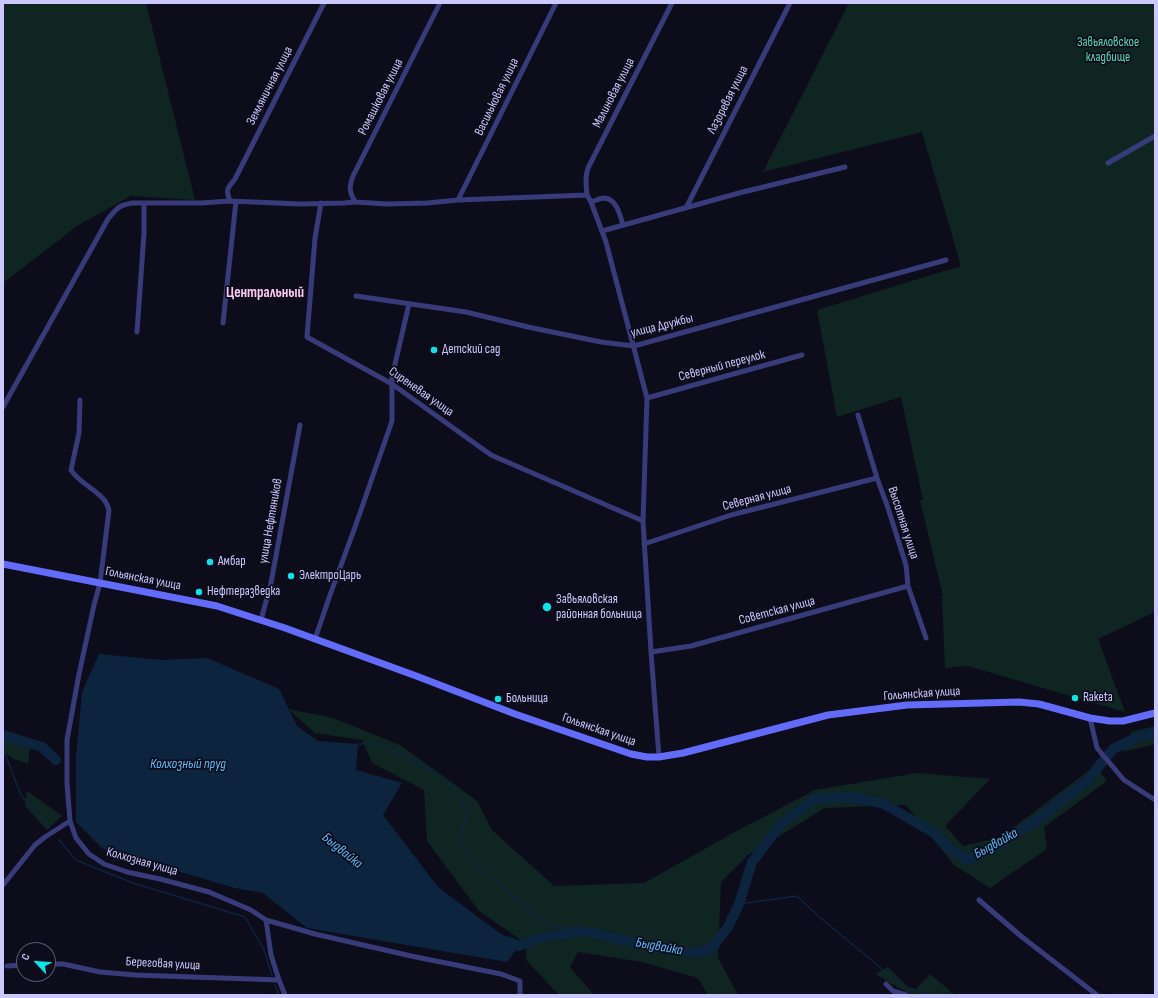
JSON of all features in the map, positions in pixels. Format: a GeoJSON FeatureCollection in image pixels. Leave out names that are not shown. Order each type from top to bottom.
{"type":"FeatureCollection","features":[{"type":"Feature","properties":{"kind":"main road","name":"Гольянская улица"},"geometry":{"type":"LineString","coordinates":[[3,564],[216,606],[316,639],[515,714],[638,756],[659,757],[683,753],[828,715],[908,705],[1019,702],[1039,704],[1090,718],[1110,721],[1123,721],[1155,713]]}},
{"type":"Feature","properties":{"kind":"street","name":"Земляничная улица"},"geometry":{"type":"LineString","coordinates":[[233,201],[227,192],[228,188],[235,179],[324,3]]}},
{"type":"Feature","properties":{"kind":"street","name":"Ромашковая улица"},"geometry":{"type":"LineString","coordinates":[[355,202],[350,189],[353,176],[440,3]]}},
{"type":"Feature","properties":{"kind":"street","name":"Васильковая улица"},"geometry":{"type":"LineString","coordinates":[[458,200],[556,3]]}},
{"type":"Feature","properties":{"kind":"street","name":"Малиновая улица"},"geometry":{"type":"LineString","coordinates":[[587,195],[585,180],[588,168],[672,3]]}},
{"type":"Feature","properties":{"kind":"street","name":"Лазоревая улица"},"geometry":{"type":"LineString","coordinates":[[686,208],[790,3]]}},
{"type":"Feature","properties":{"kind":"street"},"geometry":{"type":"LineString","coordinates":[[1108,163],[1155,136]]}},
{"type":"Feature","properties":{"kind":"street"},"geometry":{"type":"LineString","coordinates":[[602,231],[739,193],[845,167]]}},
{"type":"Feature","properties":{"kind":"street"},"geometry":{"type":"LineString","coordinates":[[3,407],[108,219],[115,210],[122,205],[144,203],[201,203],[233,201],[321,204],[355,202],[387,204],[587,195],[592,202],[606,242],[647,398],[643,521],[659,757]]}},
{"type":"Feature","properties":{"kind":"street"},"geometry":{"type":"LineString","coordinates":[[592,202],[604,198],[612,201],[618,207],[623,225]]}},
{"type":"Feature","properties":{"kind":"street"},"geometry":{"type":"LineString","coordinates":[[223,323],[233,201]]}},
{"type":"Feature","properties":{"kind":"street"},"geometry":{"type":"LineString","coordinates":[[137,332],[144,233],[144,203]]}},
{"type":"Feature","properties":{"kind":"street","name":"Сиреневая улица"},"geometry":{"type":"LineString","coordinates":[[321,204],[315,238],[307,336],[392,384],[491,455],[643,521]]}},
{"type":"Feature","properties":{"kind":"street","name":"улица Дружбы"},"geometry":{"type":"LineString","coordinates":[[356,296],[466,312],[601,342],[634,346],[946,260]]}},
{"type":"Feature","properties":{"kind":"street"},"geometry":{"type":"LineString","coordinates":[[316,639],[330,595],[392,421],[392,377],[409,304]]}},
{"type":"Feature","properties":{"kind":"street","name":"Северный переулок"},"geometry":{"type":"LineString","coordinates":[[647,398],[802,355]]}},
{"type":"Feature","properties":{"kind":"street","name":"Колхозная улица"},"geometry":{"type":"LineString","coordinates":[[80,400],[79,432],[71,470],[105,501],[110,510],[100,583],[80,666],[67,740],[67,783],[70,821],[76,838],[89,854],[104,864],[127,872],[209,892],[251,910],[266,920],[316,934],[412,956],[501,974],[520,982],[520,995]]}},
{"type":"Feature","properties":{"kind":"street","name":"Высотная улица"},"geometry":{"type":"LineString","coordinates":[[858,415],[877,478],[906,564],[908,586],[926,638]]}},
{"type":"Feature","properties":{"kind":"street","name":"улица Нефтяников"},"geometry":{"type":"LineString","coordinates":[[261,620],[271,583],[300,425]]}},
{"type":"Feature","properties":{"kind":"street","name":"Северная улица"},"geometry":{"type":"LineString","coordinates":[[644,544],[731,515],[877,478]]}},
{"type":"Feature","properties":{"kind":"street","name":"Советская улица"},"geometry":{"type":"LineString","coordinates":[[651,652],[691,646],[908,586]]}},
{"type":"Feature","properties":{"kind":"street"},"geometry":{"type":"LineString","coordinates":[[1090,718],[1097,748],[1124,780],[1155,800]]}},
{"type":"Feature","properties":{"kind":"street"},"geometry":{"type":"LineString","coordinates":[[3,885],[36,845],[45,837],[70,821]]}},
{"type":"Feature","properties":{"kind":"street"},"geometry":{"type":"LineString","coordinates":[[979,900],[1022,937],[1097,995]]}},
{"type":"Feature","properties":{"kind":"street"},"geometry":{"type":"LineString","coordinates":[[266,920],[271,955],[285,995]]}},
{"type":"Feature","properties":{"kind":"street","name":"Береговая улица"},"geometry":{"type":"LineString","coordinates":[[56,964],[63,964],[100,972],[135,975],[279,980]]}},
{"type":"Feature","properties":{"kind":"street"},"geometry":{"type":"LineString","coordinates":[[7,966],[16,965]]}},
{"type":"Feature","properties":{"kind":"street"},"geometry":{"type":"LineString","coordinates":[[886,984],[893,991],[906,995]]}},
{"type":"Feature","properties":{"kind":"green space"},"geometry":{"type":"Polygon","coordinates":[[[3,3],[146,3],[195,200],[131,196],[77,226],[3,283],[3,3]]]}},
{"type":"Feature","properties":{"kind":"green space","name":"Завьяловское кладбище"},"geometry":{"type":"Polygon","coordinates":[[[849,3],[1155,3],[1155,612],[1098,639],[1125,712],[968,666],[945,668],[943,596],[920,500],[923,500],[901,397],[837,417],[817,310],[961,266],[922,132],[763,172],[849,3]]]}},
{"type":"Feature","properties":{"kind":"green space"},"geometry":{"type":"Polygon","coordinates":[[[288,709],[333,718],[402,746],[477,801],[492,830],[554,886],[644,883],[733,833],[815,790],[917,773],[990,779],[945,826],[963,846],[1001,837],[1095,766],[1107,781],[1044,827],[1047,849],[990,888],[954,865],[906,805],[825,808],[748,855],[721,882],[718,958],[738,995],[708,995],[698,978],[642,962],[578,952],[570,967],[594,995],[559,995],[527,961],[525,943],[479,911],[427,841],[424,790],[372,763],[362,740],[315,733],[288,709]]]}},
{"type":"Feature","properties":{"kind":"green space"},"geometry":{"type":"Polygon","coordinates":[[[1155,726],[1155,744],[1123,752],[1131,732],[1155,726]]]}},
{"type":"Feature","properties":{"kind":"green space"},"geometry":{"type":"Polygon","coordinates":[[[3,730],[31,740],[28,764],[14,759],[3,752],[3,730]]]}},
{"type":"Feature","properties":{"kind":"green space"},"geometry":{"type":"Polygon","coordinates":[[[27,791],[62,816],[47,830],[25,806],[27,791]]]}},
{"type":"Feature","properties":{"kind":"green space"},"geometry":{"type":"Polygon","coordinates":[[[888,967],[908,987],[916,989],[930,974],[955,995],[911,995],[875,974],[888,967]]]}},
{"type":"Feature","properties":{"kind":"water","name":"Колхозный пруд"},"geometry":{"type":"Polygon","coordinates":[[[99,654],[162,660],[207,658],[279,689],[297,726],[318,741],[358,744],[356,770],[402,783],[383,815],[438,887],[519,946],[507,962],[307,928],[263,893],[235,888],[103,849],[76,822],[76,757],[82,692],[99,654]]]}},
{"type":"Feature","properties":{"kind":"waterway","name":"Быдвайка"},"geometry":{"type":"LineString","coordinates":[[506,941],[519,946],[540,938],[583,931],[657,948],[696,953],[712,948],[728,927],[739,904],[752,862],[781,824],[815,799],[849,797],[882,803],[934,833],[947,847],[967,860],[994,848],[1038,819],[1086,782],[1113,749],[1140,736],[1155,733]]}},
{"type":"Feature","properties":{"kind":"waterway","name":"Быдвайка"},"geometry":{"type":"LineString","coordinates":[[3,735],[42,747],[56,760]]}},
{"type":"Feature","properties":{"kind":"waterway"},"geometry":{"type":"LineString","coordinates":[[358,744],[378,744],[430,769],[455,787],[466,811],[461,845],[479,866],[543,923],[583,931]]}},
{"type":"Feature","properties":{"kind":"waterway"},"geometry":{"type":"LineString","coordinates":[[3,749],[21,795],[49,828]]}},
{"type":"Feature","properties":{"kind":"waterway"},"geometry":{"type":"LineString","coordinates":[[59,840],[76,860],[133,883],[245,917],[264,950],[272,975]]}},
{"type":"Feature","properties":{"kind":"waterway"},"geometry":{"type":"LineString","coordinates":[[739,904],[797,896],[817,915],[905,988],[924,992],[930,995]]}},
{"type":"Feature","properties":{"kind":"waterway"},"geometry":{"type":"LineString","coordinates":[[275,985],[279,995]]}},
{"type":"Feature","properties":{"kind":"place","name":"Детский сад"},"geometry":{"type":"Point","coordinates":[434,350]}},
{"type":"Feature","properties":{"kind":"place","name":"Амбар"},"geometry":{"type":"Point","coordinates":[210,562]}},
{"type":"Feature","properties":{"kind":"place","name":"ЭлектроЦарь"},"geometry":{"type":"Point","coordinates":[291,576]}},
{"type":"Feature","properties":{"kind":"place","name":"Нефтеразведка"},"geometry":{"type":"Point","coordinates":[199,592]}},
{"type":"Feature","properties":{"kind":"place","name":"Завьяловская районная больница"},"geometry":{"type":"Point","coordinates":[547,607]}},
{"type":"Feature","properties":{"kind":"place","name":"Raketa"},"geometry":{"type":"Point","coordinates":[1075,698]}},
{"type":"Feature","properties":{"kind":"place","name":"Больница"},"geometry":{"type":"Point","coordinates":[498,699]}},
{"type":"Feature","properties":{"kind":"district","name":"Центральный"},"geometry":{"type":"Point","coordinates":[265,293]}}]}
